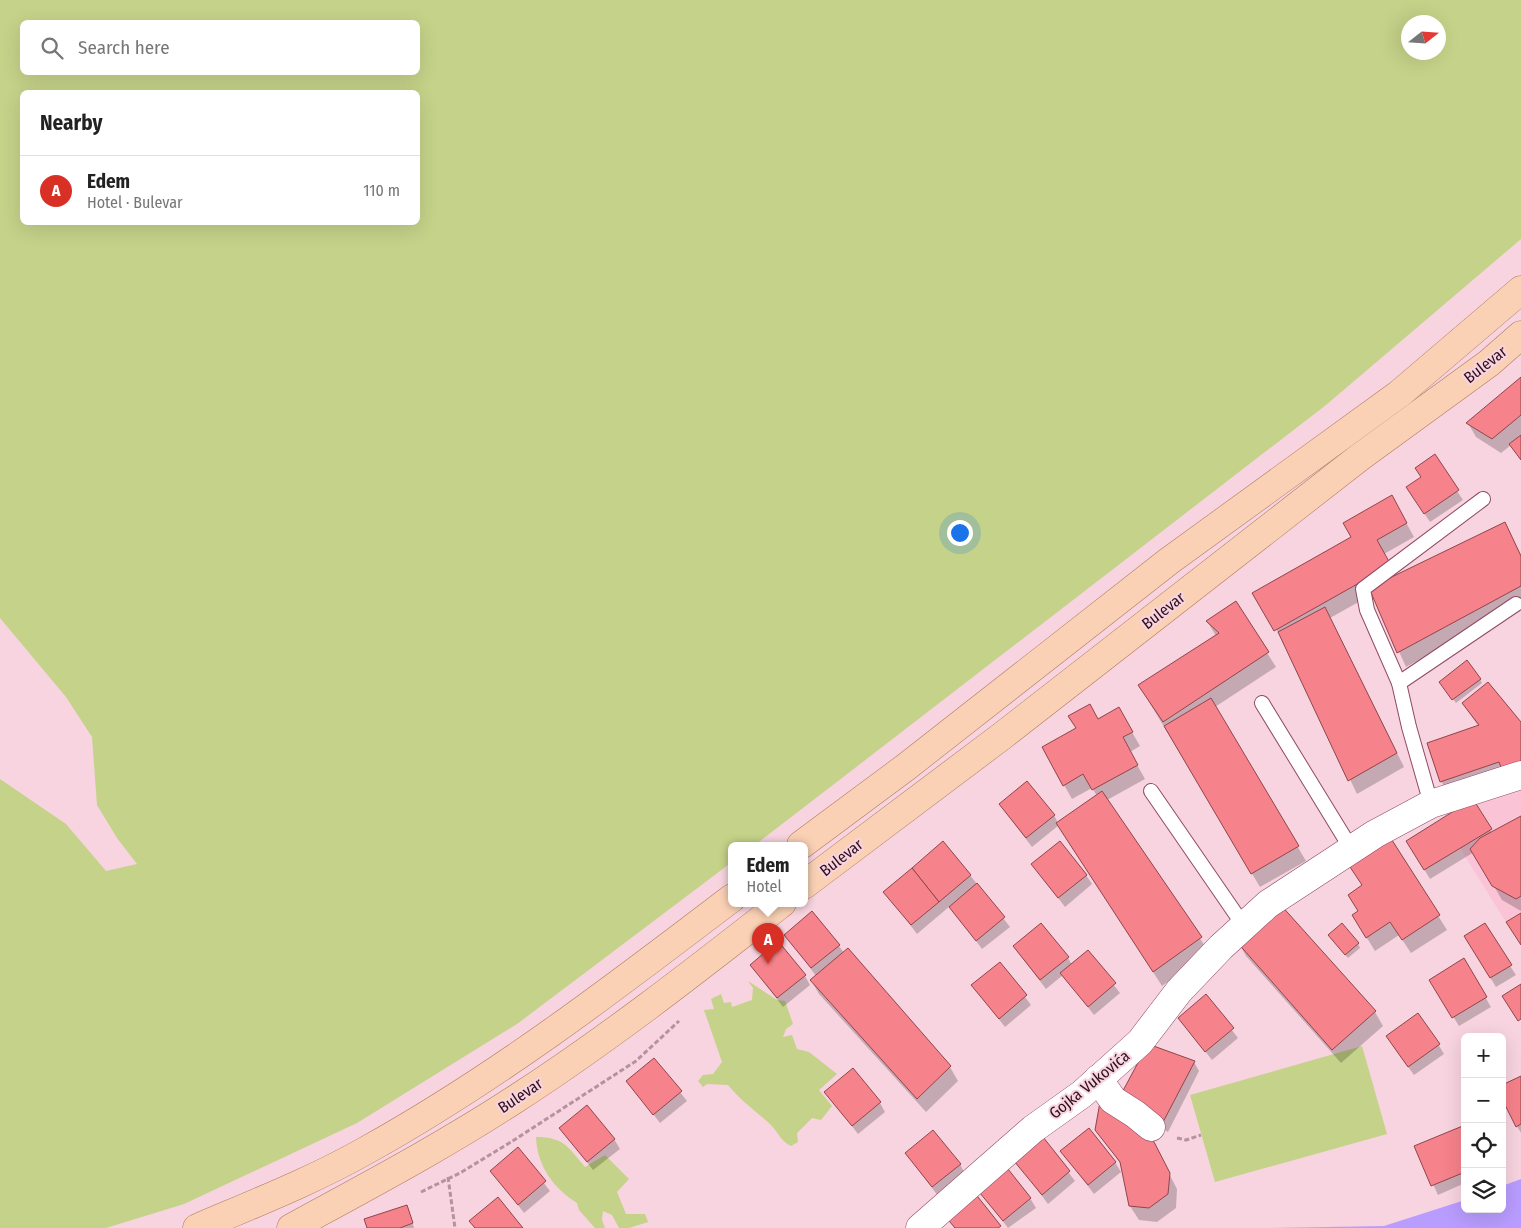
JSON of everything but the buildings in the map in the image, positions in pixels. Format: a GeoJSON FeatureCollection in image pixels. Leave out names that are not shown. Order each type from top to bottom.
{"type":"FeatureCollection","features":[{"type":"Feature","properties":{"kind":"main road"},"geometry":{"type":"LineString","coordinates":[[805,842],[906,767],[1169,561],[1398,394],[1521,290]]}},
{"type":"Feature","properties":{"kind":"main road","name":"Bulevar"},"geometry":{"type":"LineString","coordinates":[[808,883],[1002,736],[1360,457],[1489,363],[1521,335]]}},
{"type":"Feature","properties":{"kind":"main road"},"geometry":{"type":"LineString","coordinates":[[197,1228],[292,1187],[365,1152],[493,1073],[582,1010],[728,901]]}},
{"type":"Feature","properties":{"kind":"main road","name":"Bulevar"},"geometry":{"type":"LineString","coordinates":[[291,1228],[434,1150],[515,1100],[635,1015],[777,907]]}},
{"type":"Feature","properties":{"kind":"street","name":"Gojka Vukovića"},"geometry":{"type":"LineString","coordinates":[[920,1228],[1034,1129],[1098,1079],[1140,1042],[1179,991],[1268,904],[1352,850],[1431,804],[1521,776]]}},
{"type":"Feature","properties":{"kind":"street"},"geometry":{"type":"LineString","coordinates":[[1098,1079],[1113,1100],[1152,1127]]}},
{"type":"Feature","properties":{"kind":"lane"},"geometry":{"type":"LineString","coordinates":[[1431,804],[1409,727],[1399,683],[1367,610],[1363,589],[1483,499]]}},
{"type":"Feature","properties":{"kind":"lane"},"geometry":{"type":"LineString","coordinates":[[1399,683],[1516,604]]}},
{"type":"Feature","properties":{"kind":"lane"},"geometry":{"type":"LineString","coordinates":[[1262,703],[1352,850]]}},
{"type":"Feature","properties":{"kind":"lane"},"geometry":{"type":"LineString","coordinates":[[1151,791],[1244,926]]}},
{"type":"Feature","properties":{"kind":"path"},"geometry":{"type":"LineString","coordinates":[[434,1150],[449,1178],[455,1228]]}},
{"type":"Feature","properties":{"kind":"shaded area"},"geometry":{"type":"Polygon","coordinates":[[[1521,775],[1521,913],[1506,922],[1460,848],[1491,829],[1473,799],[1521,775]]]}},
{"type":"Feature","properties":{"kind":"shaded area"},"geometry":{"type":"Polygon","coordinates":[[[1521,1179],[1521,1228],[1267,1228],[1384,1226],[1461,1201],[1461,1213],[1506,1213],[1506,1185],[1521,1179]]]}},
{"type":"Feature","properties":{"kind":"green space"},"geometry":{"type":"Polygon","coordinates":[[[0,0],[1521,0],[1521,239],[1326,405],[759,842],[728,842],[728,865],[517,1024],[357,1123],[184,1204],[106,1228],[0,1228],[0,779],[66,824],[106,871],[137,864],[117,838],[97,805],[92,737],[66,697],[0,618],[0,0]]]}},
{"type":"Feature","properties":{"kind":"green space"},"geometry":{"type":"Polygon","coordinates":[[[748,981],[777,1000],[785,1001],[793,1024],[786,1029],[783,1037],[792,1035],[797,1049],[809,1052],[837,1074],[819,1090],[832,1106],[821,1120],[812,1118],[797,1133],[798,1142],[791,1146],[728,1085],[707,1084],[703,1087],[698,1081],[703,1075],[713,1074],[722,1062],[704,1010],[714,1009],[711,999],[721,994],[724,1003],[731,1002],[732,1007],[752,1000],[753,988],[748,981]]]}},
{"type":"Feature","properties":{"kind":"green space"},"geometry":{"type":"Polygon","coordinates":[[[1362,1046],[1387,1134],[1215,1182],[1190,1095],[1362,1046]]]}},
{"type":"Feature","properties":{"kind":"green space"},"geometry":{"type":"Polygon","coordinates":[[[536,1137],[545,1137],[559,1141],[585,1167],[605,1155],[629,1179],[617,1192],[626,1214],[645,1214],[648,1222],[629,1228],[619,1228],[612,1215],[603,1211],[602,1220],[605,1228],[595,1228],[579,1210],[577,1203],[568,1197],[548,1175],[539,1157],[536,1137]]]}},
{"type":"Feature","properties":{"kind":"place","name":"Edem"},"geometry":{"type":"Point","coordinates":[768,964]}}]}
